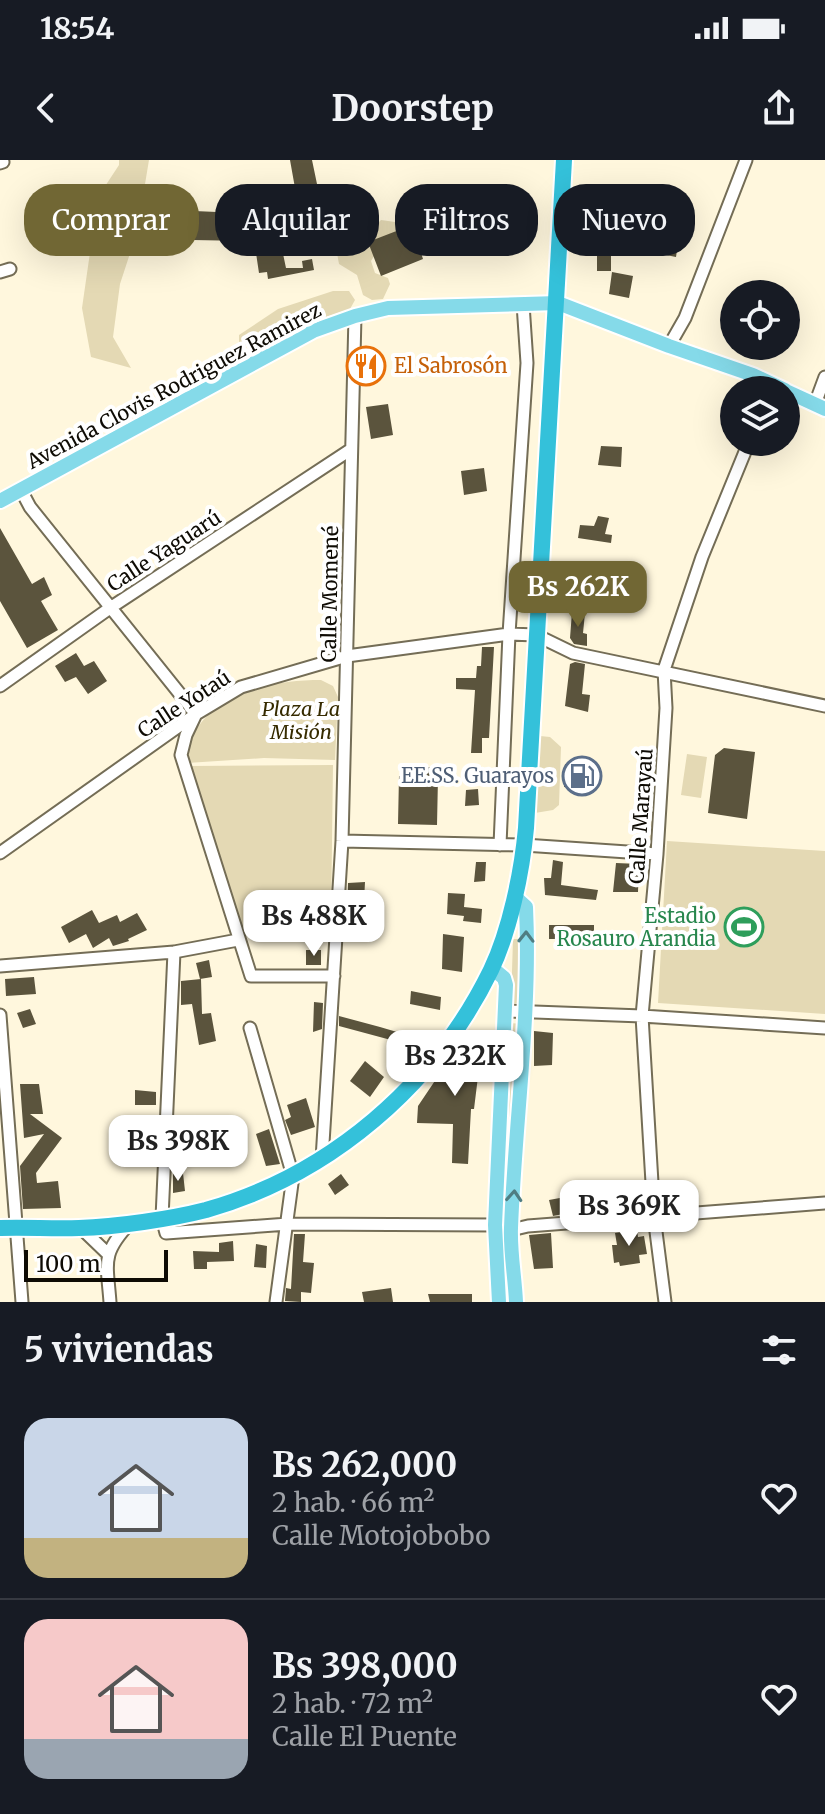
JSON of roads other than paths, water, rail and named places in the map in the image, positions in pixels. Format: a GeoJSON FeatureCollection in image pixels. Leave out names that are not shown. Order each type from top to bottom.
{"type":"FeatureCollection","features":[{"type":"Feature","properties":{"kind":"highway"},"geometry":{"type":"LineString","coordinates":[[8,1228],[81,1228],[206,1210],[293,1176],[365,1129],[413,1084],[454,1036],[492,968],[515,897],[524,845],[564,160]]}},
{"type":"Feature","properties":{"kind":"main road","name":"Avenida Clovis Rodriguez Ramirez"},"geometry":{"type":"LineString","coordinates":[[0,501],[313,331],[388,308],[558,303],[739,376]]}},
{"type":"Feature","properties":{"kind":"main road","name":"Avenida Clovis Rodriguez Ramirez"},"geometry":{"type":"LineString","coordinates":[[800,397],[820,407]]}},
{"type":"Feature","properties":{"kind":"main road"},"geometry":{"type":"LineString","coordinates":[[492,968],[504,978],[506,985],[495,1225],[499,1300],[516,1299],[511,1230],[525,1012],[526,907],[515,897]]}},
{"type":"Feature","properties":{"kind":"street"},"geometry":{"type":"LineString","coordinates":[[669,346],[685,318],[746,160]]}},
{"type":"Feature","properties":{"kind":"street"},"geometry":{"type":"LineString","coordinates":[[500,845],[509,634],[527,363],[523,304]]}},
{"type":"Feature","properties":{"kind":"street","name":"Calle Momené"},"geometry":{"type":"LineString","coordinates":[[322,1159],[342,841],[355,316]]}},
{"type":"Feature","properties":{"kind":"street"},"geometry":{"type":"LineString","coordinates":[[820,407],[825,377]]}},
{"type":"Feature","properties":{"kind":"street","name":"Calle Yaguarú"},"geometry":{"type":"LineString","coordinates":[[0,686],[110,608],[350,450]]}},
{"type":"Feature","properties":{"kind":"street","name":"Calle Marayaú"},"geometry":{"type":"LineString","coordinates":[[665,1302],[654,1216],[642,1016],[657,854],[666,708],[664,670],[702,557],[743,456]]}},
{"type":"Feature","properties":{"kind":"street"},"geometry":{"type":"LineString","coordinates":[[21,490],[30,507],[196,714],[181,755],[251,976],[334,976]]}},
{"type":"Feature","properties":{"kind":"street","name":"Calle Yotaú"},"geometry":{"type":"LineString","coordinates":[[0,853],[196,714],[241,687],[347,656],[509,634],[536,635]]}},
{"type":"Feature","properties":{"kind":"street"},"geometry":{"type":"LineString","coordinates":[[536,635],[573,653],[825,706]]}},
{"type":"Feature","properties":{"kind":"street"},"geometry":{"type":"LineString","coordinates":[[342,841],[524,845],[657,854]]}},
{"type":"Feature","properties":{"kind":"street"},"geometry":{"type":"LineString","coordinates":[[0,966],[174,952],[238,940]]}},
{"type":"Feature","properties":{"kind":"street"},"geometry":{"type":"LineString","coordinates":[[174,952],[162,1218],[166,1233],[288,1224],[495,1225]]}},
{"type":"Feature","properties":{"kind":"street"},"geometry":{"type":"LineString","coordinates":[[505,1011],[825,1028]]}},
{"type":"Feature","properties":{"kind":"street"},"geometry":{"type":"LineString","coordinates":[[0,1015],[8,1228],[22,1302]]}},
{"type":"Feature","properties":{"kind":"street"},"geometry":{"type":"LineString","coordinates":[[250,1028],[293,1176],[276,1302]]}},
{"type":"Feature","properties":{"kind":"street"},"geometry":{"type":"LineString","coordinates":[[511,1230],[528,1226],[825,1203]]}},
{"type":"Feature","properties":{"kind":"street"},"geometry":{"type":"LineString","coordinates":[[110,1302],[107,1253],[113,1241],[130,1223]]}},
{"type":"Feature","properties":{"kind":"street"},"geometry":{"type":"LineString","coordinates":[[81,1228],[107,1253]]}},
{"type":"Feature","properties":{"kind":"place","name":"El Sabrosón"},"geometry":{"type":"Point","coordinates":[366,366]}},
{"type":"Feature","properties":{"kind":"place","name":"EE.SS. Guarayos"},"geometry":{"type":"Point","coordinates":[582,776]}},
{"type":"Feature","properties":{"kind":"place","name":"Estadio Rosauro Arandia"},"geometry":{"type":"Point","coordinates":[744,927]}},
{"type":"Feature","properties":{"kind":"park label","name":"Plaza La Misión"},"geometry":{"type":"Point","coordinates":[301,720]}}]}
